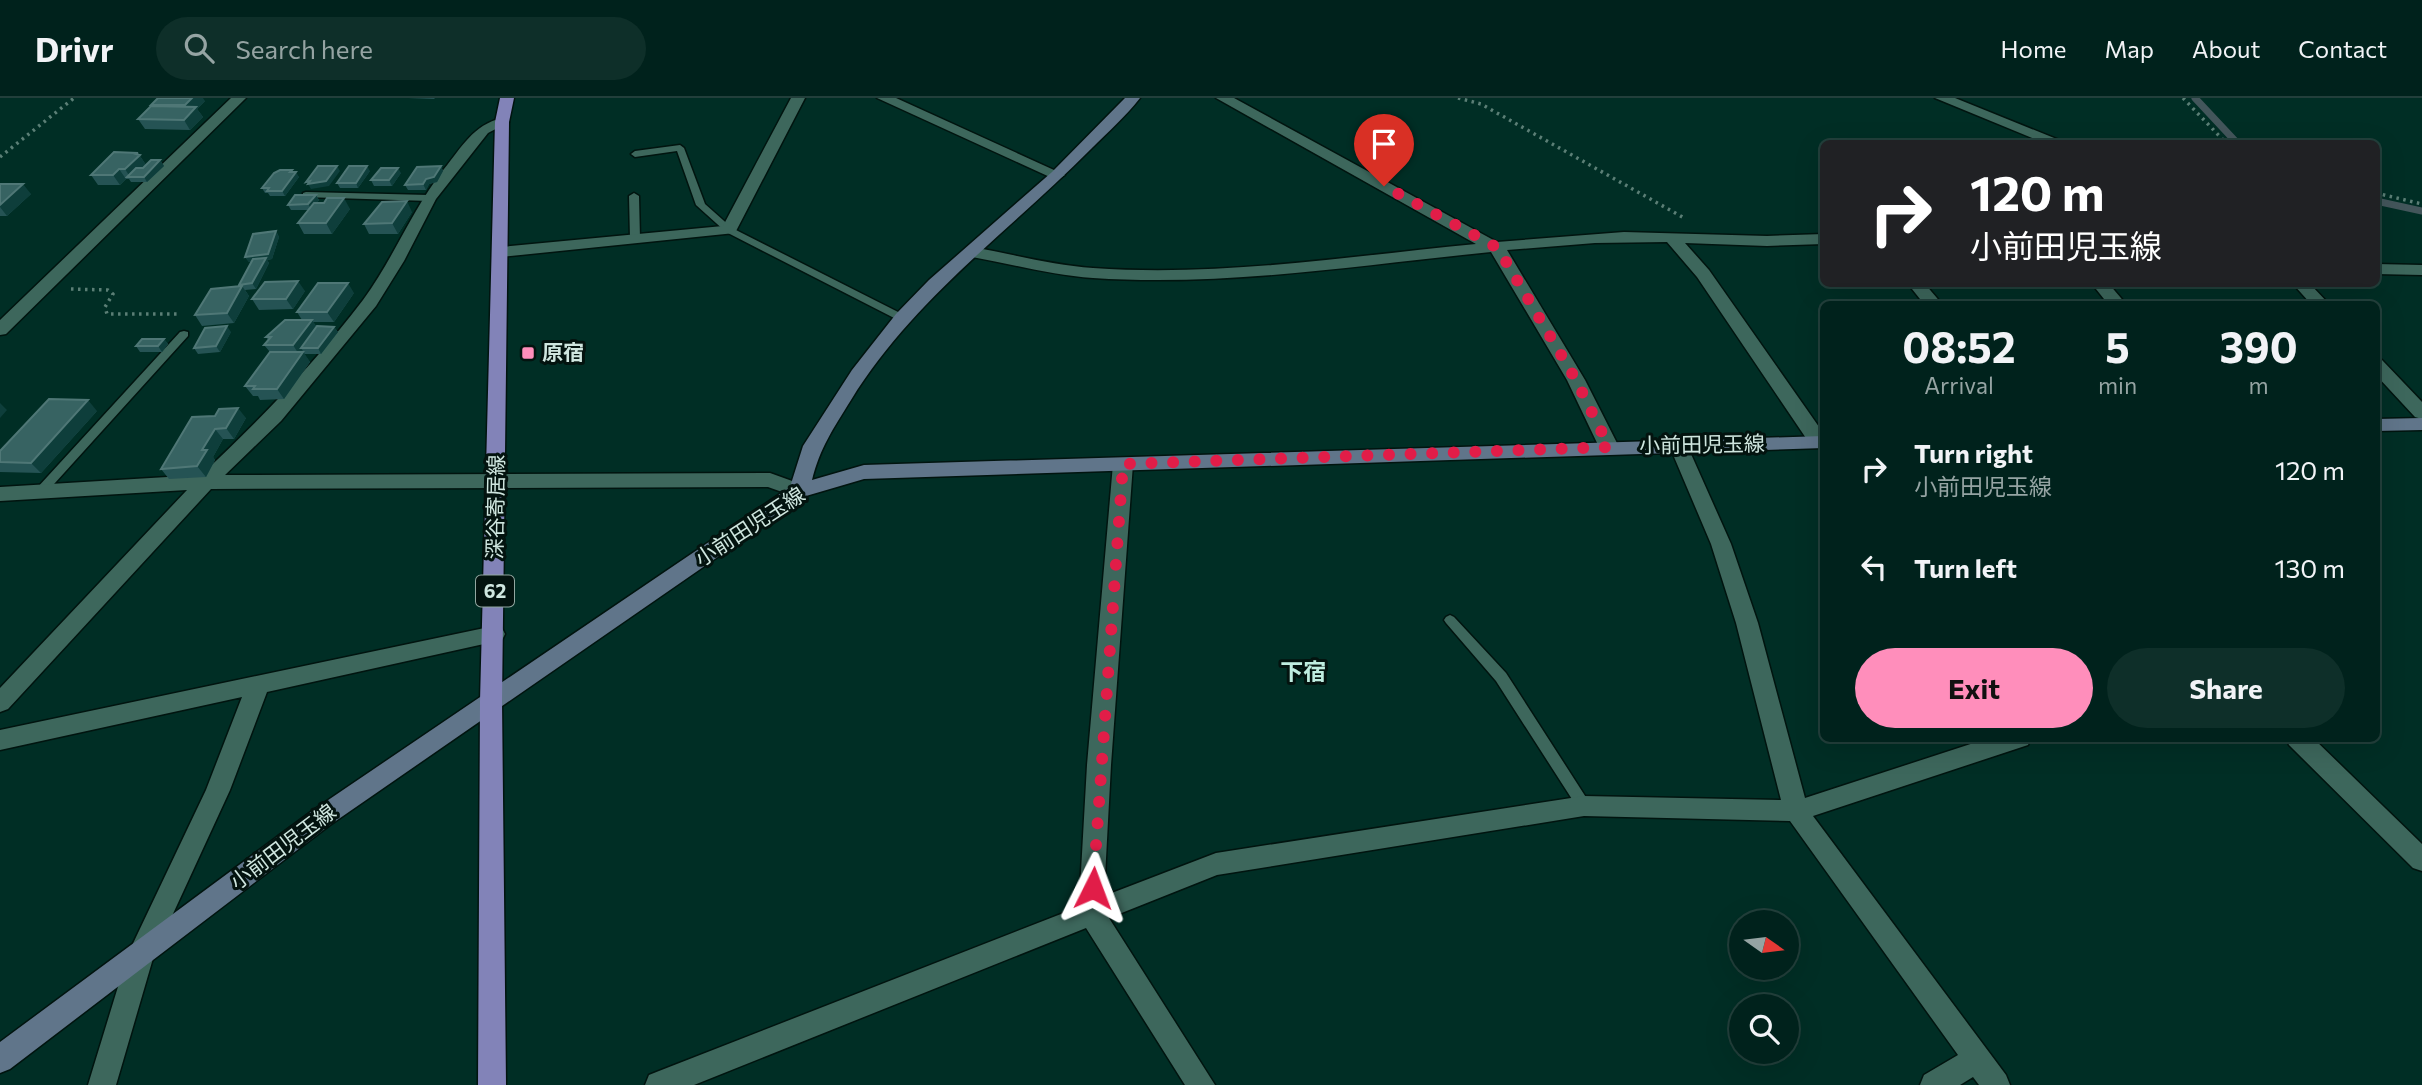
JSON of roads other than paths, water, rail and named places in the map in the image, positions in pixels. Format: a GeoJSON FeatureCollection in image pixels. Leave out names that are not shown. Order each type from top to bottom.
{"type":"FeatureCollection","features":[{"type":"Feature","properties":{"kind":"main road","name":"深谷寄居線"},"geometry":{"type":"LineString","coordinates":[[492,1085],[491,701],[502,122],[507,98]]}},
{"type":"Feature","properties":{"kind":"main road"},"geometry":{"type":"LineString","coordinates":[[799,491],[810,451],[858,374],[902,318],[1057,175],[1133,98]]}},
{"type":"Feature","properties":{"kind":"main road"},"geometry":{"type":"LineString","coordinates":[[2380,425],[2421,422]]}},
{"type":"Feature","properties":{"kind":"main road","name":"小前田児玉線"},"geometry":{"type":"LineString","coordinates":[[0,1059],[321,818],[799,491],[864,472],[1820,442]]}},
{"type":"Feature","properties":{"kind":"street"},"geometry":{"type":"LineString","coordinates":[[0,330],[239,98]]}},
{"type":"Feature","properties":{"kind":"street"},"geometry":{"type":"LineString","coordinates":[[500,252],[729,230],[798,98]]}},
{"type":"Feature","properties":{"kind":"street"},"geometry":{"type":"LineString","coordinates":[[884,98],[1057,175]]}},
{"type":"Feature","properties":{"kind":"street"},"geometry":{"type":"LineString","coordinates":[[1223,98],[1498,248],[1576,380],[1609,447]]}},
{"type":"Feature","properties":{"kind":"street"},"geometry":{"type":"LineString","coordinates":[[1942,98],[2052,140]]}},
{"type":"Feature","properties":{"kind":"street"},"geometry":{"type":"LineString","coordinates":[[0,703],[206,482],[274,417],[343,327],[370,302],[396,261],[429,198],[483,130],[502,122]]}},
{"type":"Feature","properties":{"kind":"street"},"geometry":{"type":"LineString","coordinates":[[1671,237],[1703,274],[1820,441]]}},
{"type":"Feature","properties":{"kind":"street"},"geometry":{"type":"LineString","coordinates":[[972,252],[1095,272],[1203,273],[1596,238],[1820,239]]}},
{"type":"Feature","properties":{"kind":"street"},"geometry":{"type":"LineString","coordinates":[[2380,269],[2422,270]]}},
{"type":"Feature","properties":{"kind":"street"},"geometry":{"type":"LineString","coordinates":[[1919,287],[1930,301]]}},
{"type":"Feature","properties":{"kind":"street"},"geometry":{"type":"LineString","coordinates":[[2103,287],[2114,301]]}},
{"type":"Feature","properties":{"kind":"street"},"geometry":{"type":"LineString","coordinates":[[2304,287],[2317,301]]}},
{"type":"Feature","properties":{"kind":"street"},"geometry":{"type":"LineString","coordinates":[[2380,370],[2421,422]]}},
{"type":"Feature","properties":{"kind":"street"},"geometry":{"type":"LineString","coordinates":[[1678,445],[1721,544],[1747,623],[1763,694],[1796,811],[1996,1085]]}},
{"type":"Feature","properties":{"kind":"street"},"geometry":{"type":"LineString","coordinates":[[1123,464],[1099,765],[1091,913],[1201,1085]]}},
{"type":"Feature","properties":{"kind":"street"},"geometry":{"type":"LineString","coordinates":[[0,494],[206,482],[770,480],[799,491]]}},
{"type":"Feature","properties":{"kind":"street"},"geometry":{"type":"LineString","coordinates":[[0,740],[494,634]]}},
{"type":"Feature","properties":{"kind":"street"},"geometry":{"type":"LineString","coordinates":[[102,1085],[141,954],[218,790],[258,684]]}},
{"type":"Feature","properties":{"kind":"street"},"geometry":{"type":"LineString","coordinates":[[659,1085],[1216,864],[1584,806],[1796,811],[2008,742]]}},
{"type":"Feature","properties":{"kind":"street"},"geometry":{"type":"LineString","coordinates":[[2301,742],[2422,860]]}},
{"type":"Feature","properties":{"kind":"street"},"geometry":{"type":"LineString","coordinates":[[1934,1085],[1977,1059]]}},
{"type":"Feature","properties":{"kind":"lane"},"geometry":{"type":"LineString","coordinates":[[635,154],[680,149],[701,205],[729,230],[902,318]]}},
{"type":"Feature","properties":{"kind":"lane"},"geometry":{"type":"LineString","coordinates":[[306,195],[429,198]]}},
{"type":"Feature","properties":{"kind":"lane"},"geometry":{"type":"LineString","coordinates":[[634,196],[635,239]]}},
{"type":"Feature","properties":{"kind":"lane"},"geometry":{"type":"LineString","coordinates":[[41,491],[184,334]]}},
{"type":"Feature","properties":{"kind":"lane"},"geometry":{"type":"LineString","coordinates":[[1450,620],[1501,677],[1584,806]]}},
{"type":"Feature","properties":{"kind":"waterway"},"geometry":{"type":"LineString","coordinates":[[2195,98],[2234,140]]}},
{"type":"Feature","properties":{"kind":"waterway"},"geometry":{"type":"LineString","coordinates":[[2380,202],[2422,211]]}},
{"type":"Feature","properties":{"kind":"place","name":"原宿"},"geometry":{"type":"Point","coordinates":[528,353]}},
{"type":"Feature","properties":{"kind":"district","name":"下宿"},"geometry":{"type":"Point","coordinates":[1303,672]}}]}
